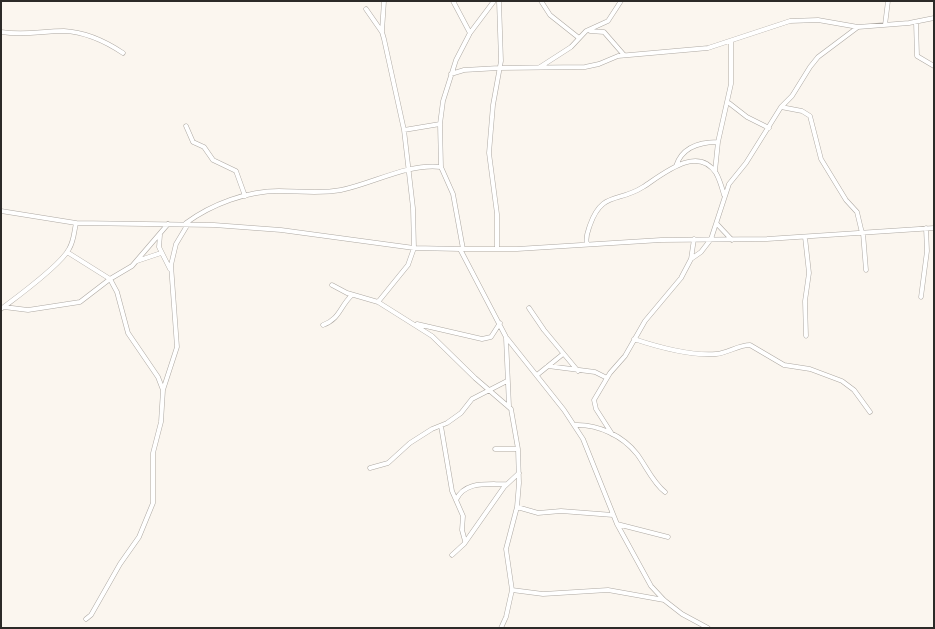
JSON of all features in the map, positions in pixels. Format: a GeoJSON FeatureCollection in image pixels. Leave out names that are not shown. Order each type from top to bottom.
{"type":"FeatureCollection","features":[{"type":"Feature","properties":{"kind":"street"},"geometry":{"type":"LineString","coordinates":[[378,302],[408,265],[414,248],[413,208],[407,171],[404,130],[382,32],[384,1]]}},
{"type":"Feature","properties":{"kind":"street"},"geometry":{"type":"LineString","coordinates":[[453,1],[470,33]]}},
{"type":"Feature","properties":{"kind":"street"},"geometry":{"type":"LineString","coordinates":[[494,1],[470,33],[451,74],[440,124],[441,167],[454,194],[461,249],[506,336],[575,425],[587,447],[617,524],[651,586],[664,600],[682,614],[708,628]]}},
{"type":"Feature","properties":{"kind":"street"},"geometry":{"type":"LineString","coordinates":[[497,248],[497,214],[489,154],[501,43],[499,1]]}},
{"type":"Feature","properties":{"kind":"street"},"geometry":{"type":"LineString","coordinates":[[542,1],[550,15],[579,38]]}},
{"type":"Feature","properties":{"kind":"street"},"geometry":{"type":"LineString","coordinates":[[539,68],[571,47],[584,32],[608,21],[621,1]]}},
{"type":"Feature","properties":{"kind":"street"},"geometry":{"type":"LineString","coordinates":[[885,24],[888,1]]}},
{"type":"Feature","properties":{"kind":"street"},"geometry":{"type":"LineString","coordinates":[[366,9],[382,32]]}},
{"type":"Feature","properties":{"kind":"street"},"geometry":{"type":"LineString","coordinates":[[451,74],[464,70],[499,68],[585,67],[624,55],[691,51],[731,42],[790,21],[818,20],[858,27],[916,22],[934,18]]}},
{"type":"Feature","properties":{"kind":"street"},"geometry":{"type":"LineString","coordinates":[[916,22],[917,56],[934,66]]}},
{"type":"Feature","properties":{"kind":"street"},"geometry":{"type":"LineString","coordinates":[[612,434],[594,402],[607,378],[625,356],[652,312],[674,287],[692,259],[701,252],[711,239],[717,224],[724,195],[733,178],[746,163],[781,107],[792,96],[818,57],[858,27]]}},
{"type":"Feature","properties":{"kind":"street"},"geometry":{"type":"LineString","coordinates":[[584,32],[599,30],[604,32],[615,47],[624,55]]}},
{"type":"Feature","properties":{"kind":"street"},"geometry":{"type":"LineString","coordinates":[[1,32],[28,35],[66,31],[86,34],[123,53]]}},
{"type":"Feature","properties":{"kind":"street"},"geometry":{"type":"LineString","coordinates":[[724,195],[715,171],[718,142],[732,84],[731,42]]}},
{"type":"Feature","properties":{"kind":"street"},"geometry":{"type":"LineString","coordinates":[[728,103],[746,118],[768,128]]}},
{"type":"Feature","properties":{"kind":"street"},"geometry":{"type":"LineString","coordinates":[[781,107],[810,116],[821,159],[846,200],[857,212],[863,233],[866,270]]}},
{"type":"Feature","properties":{"kind":"street"},"geometry":{"type":"LineString","coordinates":[[404,130],[440,124]]}},
{"type":"Feature","properties":{"kind":"street"},"geometry":{"type":"LineString","coordinates":[[186,126],[191,139],[196,144],[204,147],[211,158],[235,169],[245,196]]}},
{"type":"Feature","properties":{"kind":"street"},"geometry":{"type":"LineString","coordinates":[[676,166],[678,160],[689,148],[702,143],[718,142]]}},
{"type":"Feature","properties":{"kind":"street"},"geometry":{"type":"LineString","coordinates":[[586,244],[592,220],[604,202],[640,189],[658,175],[687,162],[708,165],[715,171]]}},
{"type":"Feature","properties":{"kind":"street"},"geometry":{"type":"LineString","coordinates":[[86,619],[91,615],[114,574],[133,547],[151,511],[153,499],[152,456],[161,422],[163,390],[177,347],[171,271],[176,244],[186,224],[204,211],[245,196],[277,191],[339,191],[425,166],[441,167]]}},
{"type":"Feature","properties":{"kind":"street"},"geometry":{"type":"LineString","coordinates":[[1,211],[76,223],[186,224],[289,231],[414,248],[461,249],[694,239],[732,240],[805,237],[934,228]]}},
{"type":"Feature","properties":{"kind":"street"},"geometry":{"type":"LineString","coordinates":[[3,308],[51,269],[68,252],[76,223]]}},
{"type":"Feature","properties":{"kind":"street"},"geometry":{"type":"LineString","coordinates":[[3,308],[28,310],[71,305],[80,302],[137,261],[168,224]]}},
{"type":"Feature","properties":{"kind":"street"},"geometry":{"type":"LineString","coordinates":[[717,224],[732,240]]}},
{"type":"Feature","properties":{"kind":"street"},"geometry":{"type":"LineString","coordinates":[[921,297],[927,251],[926,228]]}},
{"type":"Feature","properties":{"kind":"street"},"geometry":{"type":"LineString","coordinates":[[160,235],[158,242],[161,254],[171,271]]}},
{"type":"Feature","properties":{"kind":"street"},"geometry":{"type":"LineString","coordinates":[[805,237],[809,280],[805,301],[806,336]]}},
{"type":"Feature","properties":{"kind":"street"},"geometry":{"type":"LineString","coordinates":[[692,259],[694,239]]}},
{"type":"Feature","properties":{"kind":"street"},"geometry":{"type":"LineString","coordinates":[[68,252],[110,279],[117,292],[128,333],[158,377],[163,390]]}},
{"type":"Feature","properties":{"kind":"street"},"geometry":{"type":"LineString","coordinates":[[137,261],[161,254]]}},
{"type":"Feature","properties":{"kind":"street"},"geometry":{"type":"LineString","coordinates":[[332,285],[352,295],[378,302],[413,323],[436,340],[475,378],[508,406],[513,414],[519,473],[517,507],[506,549],[512,590],[506,617],[501,628]]}},
{"type":"Feature","properties":{"kind":"street"},"geometry":{"type":"LineString","coordinates":[[323,325],[334,320],[344,302],[352,295]]}},
{"type":"Feature","properties":{"kind":"street"},"geometry":{"type":"LineString","coordinates":[[529,308],[562,354],[578,371]]}},
{"type":"Feature","properties":{"kind":"street"},"geometry":{"type":"LineString","coordinates":[[413,323],[482,339],[490,338],[500,324]]}},
{"type":"Feature","properties":{"kind":"street"},"geometry":{"type":"LineString","coordinates":[[506,336],[508,406]]}},
{"type":"Feature","properties":{"kind":"street"},"geometry":{"type":"LineString","coordinates":[[634,339],[705,354],[716,354],[750,345],[784,365],[810,369],[842,381],[854,390],[870,412]]}},
{"type":"Feature","properties":{"kind":"street"},"geometry":{"type":"LineString","coordinates":[[537,375],[562,354]]}},
{"type":"Feature","properties":{"kind":"street"},"geometry":{"type":"LineString","coordinates":[[548,366],[595,372],[607,378]]}},
{"type":"Feature","properties":{"kind":"street"},"geometry":{"type":"LineString","coordinates":[[370,468],[388,462],[410,443],[432,429],[441,426],[461,412],[467,403],[489,389],[507,381]]}},
{"type":"Feature","properties":{"kind":"street"},"geometry":{"type":"LineString","coordinates":[[575,425],[591,425],[612,434],[636,453],[665,492]]}},
{"type":"Feature","properties":{"kind":"street"},"geometry":{"type":"LineString","coordinates":[[441,426],[452,491],[463,516],[462,530],[465,541]]}},
{"type":"Feature","properties":{"kind":"street"},"geometry":{"type":"LineString","coordinates":[[495,449],[518,449]]}},
{"type":"Feature","properties":{"kind":"street"},"geometry":{"type":"LineString","coordinates":[[452,555],[465,541],[507,484],[519,473]]}},
{"type":"Feature","properties":{"kind":"street"},"geometry":{"type":"LineString","coordinates":[[456,500],[461,492],[471,486],[507,484]]}},
{"type":"Feature","properties":{"kind":"street"},"geometry":{"type":"LineString","coordinates":[[517,507],[538,513],[561,511],[613,515]]}},
{"type":"Feature","properties":{"kind":"street"},"geometry":{"type":"LineString","coordinates":[[617,524],[668,537]]}},
{"type":"Feature","properties":{"kind":"street"},"geometry":{"type":"LineString","coordinates":[[512,590],[542,594],[608,590],[664,600]]}}]}
